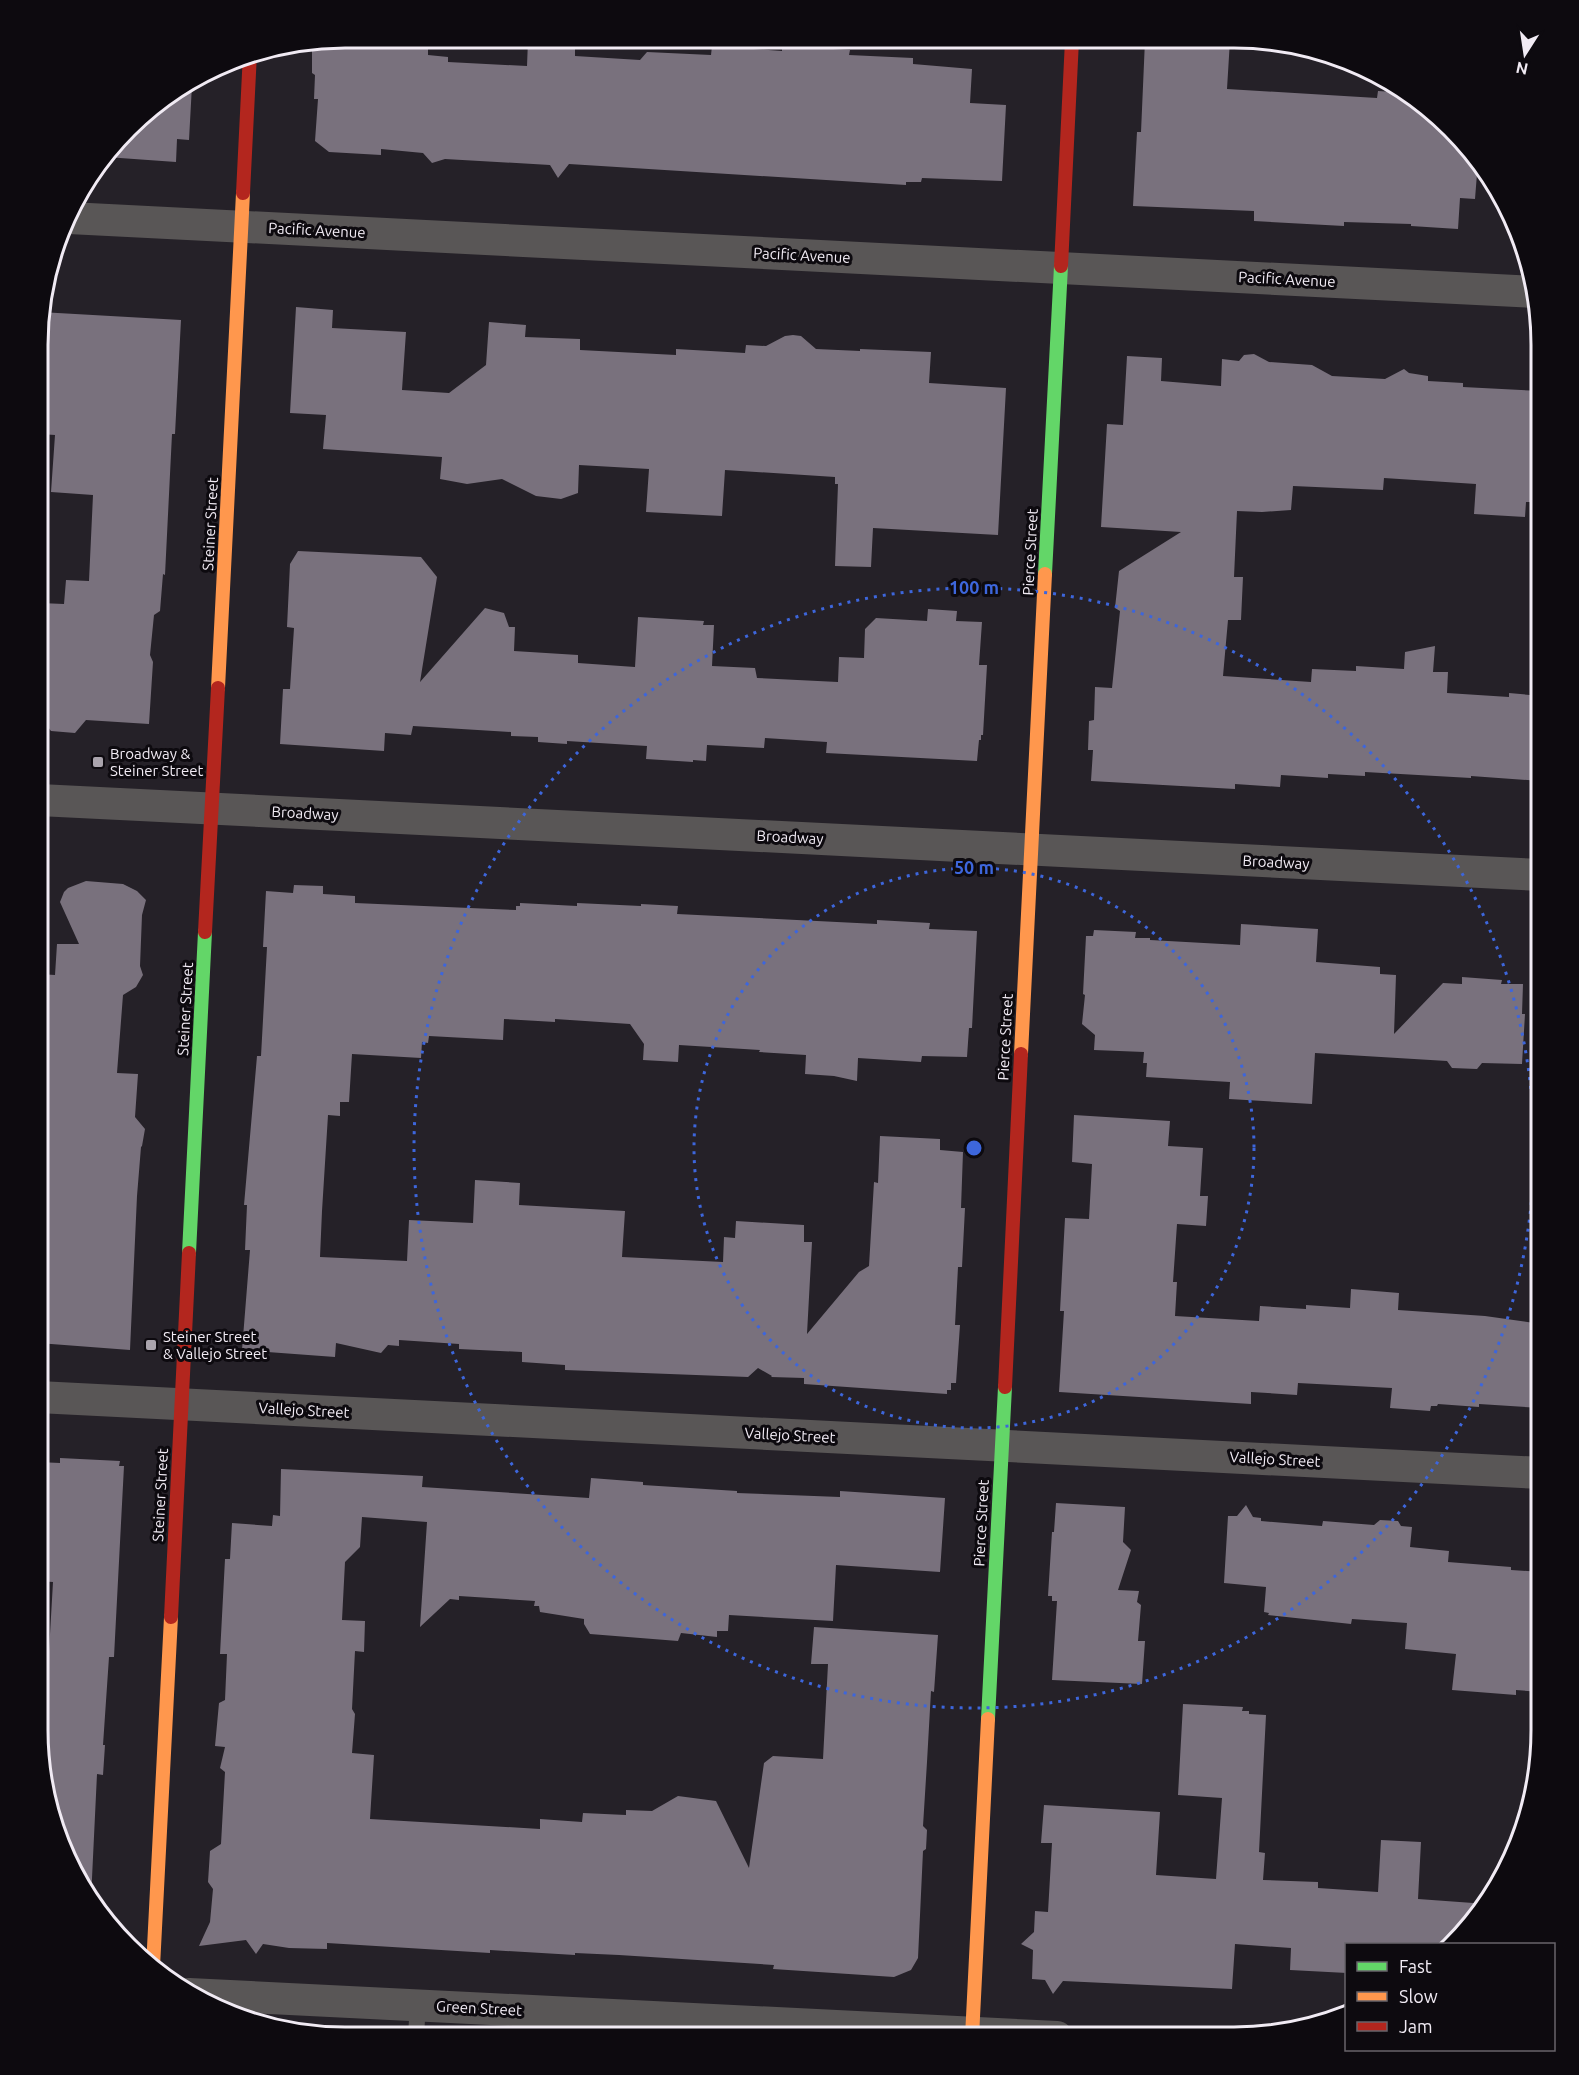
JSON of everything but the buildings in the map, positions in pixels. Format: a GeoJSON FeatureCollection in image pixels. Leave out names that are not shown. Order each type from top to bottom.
{"type":"FeatureCollection","features":[{"type":"Feature","properties":{"kind":"street","name":"Pierce Street"},"geometry":{"type":"LineString","coordinates":[[972,2027],[1072,48]]}},
{"type":"Feature","properties":{"kind":"street","name":"Steiner Street"},"geometry":{"type":"LineString","coordinates":[[154,1957],[250,64]]}},
{"type":"Feature","properties":{"kind":"street","name":"Pacific Avenue"},"geometry":{"type":"LineString","coordinates":[[77,218],[1526,292]]}},
{"type":"Feature","properties":{"kind":"street","name":"Broadway"},"geometry":{"type":"LineString","coordinates":[[48,800],[1531,874]]}},
{"type":"Feature","properties":{"kind":"street","name":"Vallejo Street"},"geometry":{"type":"LineString","coordinates":[[48,1397],[1531,1472]]}},
{"type":"Feature","properties":{"kind":"street","name":"Green Street"},"geometry":{"type":"LineString","coordinates":[[215,1997],[417,2020],[671,2027]]}},
{"type":"Feature","properties":{"kind":"traffic: fast"},"geometry":{"type":"LineString","coordinates":[[1045,574],[1061,266]]}},
{"type":"Feature","properties":{"kind":"traffic: fast"},"geometry":{"type":"LineString","coordinates":[[189,1253],[205,932]]}},
{"type":"Feature","properties":{"kind":"traffic: fast"},"geometry":{"type":"LineString","coordinates":[[988,1719],[1005,1387]]}},
{"type":"Feature","properties":{"kind":"traffic: slow"},"geometry":{"type":"LineString","coordinates":[[218,688],[243,193]]}},
{"type":"Feature","properties":{"kind":"traffic: slow"},"geometry":{"type":"LineString","coordinates":[[1021,1054],[1045,574]]}},
{"type":"Feature","properties":{"kind":"traffic: slow"},"geometry":{"type":"LineString","coordinates":[[154,1957],[171,1617]]}},
{"type":"Feature","properties":{"kind":"traffic: slow"},"geometry":{"type":"LineString","coordinates":[[973,2027],[988,1719]]}},
{"type":"Feature","properties":{"kind":"traffic: jam"},"geometry":{"type":"LineString","coordinates":[[1061,266],[1072,48]]}},
{"type":"Feature","properties":{"kind":"traffic: jam"},"geometry":{"type":"LineString","coordinates":[[243,193],[249,64]]}},
{"type":"Feature","properties":{"kind":"traffic: jam"},"geometry":{"type":"LineString","coordinates":[[205,932],[218,688]]}},
{"type":"Feature","properties":{"kind":"traffic: jam"},"geometry":{"type":"LineString","coordinates":[[1005,1387],[1021,1054]]}},
{"type":"Feature","properties":{"kind":"traffic: jam"},"geometry":{"type":"LineString","coordinates":[[171,1617],[189,1253]]}},
{"type":"Feature","properties":{"kind":"place","name":"Broadway & Steiner Street"},"geometry":{"type":"Point","coordinates":[98,762]}},
{"type":"Feature","properties":{"kind":"place","name":"Steiner Street & Vallejo Street"},"geometry":{"type":"Point","coordinates":[151,1345]}}]}
